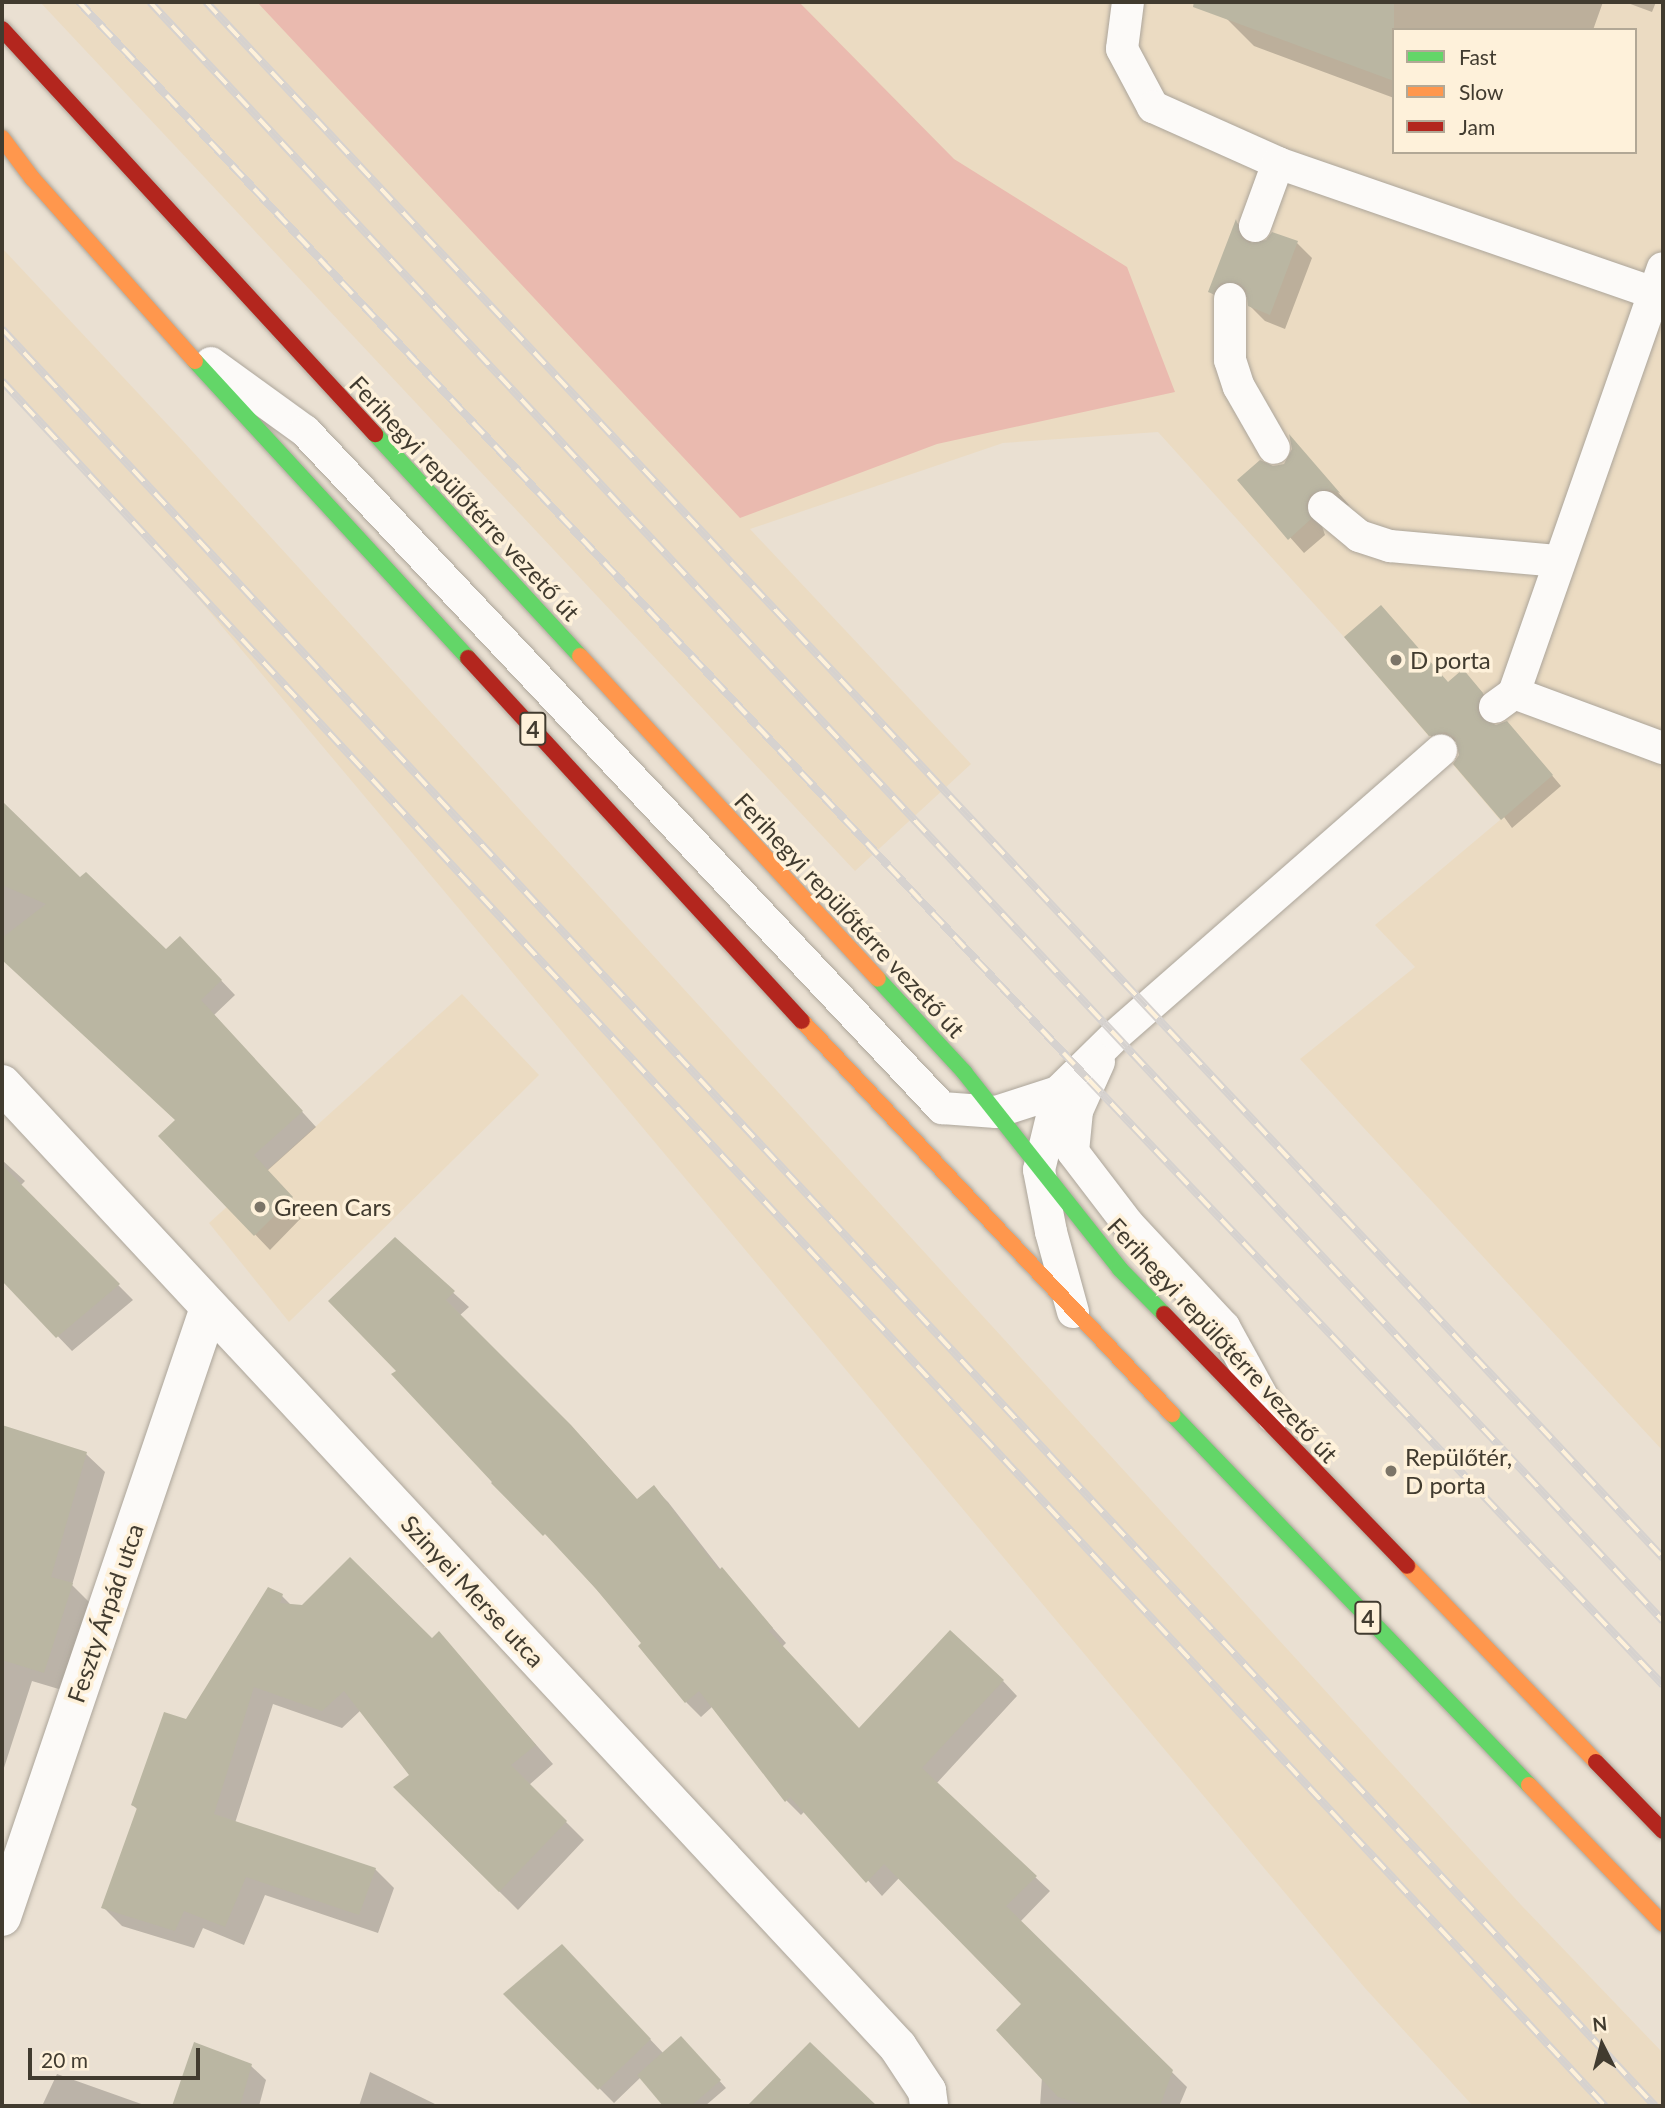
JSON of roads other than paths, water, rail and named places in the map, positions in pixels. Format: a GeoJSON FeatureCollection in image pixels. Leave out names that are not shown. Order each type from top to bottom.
{"type":"FeatureCollection","features":[{"type":"Feature","properties":{"kind":"main road","name":"Ferihegyi repülőtérre vezető út"},"geometry":{"type":"LineString","coordinates":[[2,29],[954,1062],[1120,1269],[1663,1831]]}},
{"type":"Feature","properties":{"kind":"main road","name":"4"},"geometry":{"type":"LineString","coordinates":[[2,138],[32,178],[169,333],[1073,1312],[1663,1924]]}},
{"type":"Feature","properties":{"kind":"street","name":"Szinyei Merse utca"},"geometry":{"type":"LineString","coordinates":[[2,1084],[898,2047],[927,2091],[929,2106]]}},
{"type":"Feature","properties":{"kind":"street","name":"Feszty Árpád utca"},"geometry":{"type":"LineString","coordinates":[[2,1917],[209,1308]]}},
{"type":"Feature","properties":{"kind":"lane"},"geometry":{"type":"LineString","coordinates":[[1128,2],[1122,50],[1153,107],[1278,163],[1658,281],[1559,561],[1505,700],[1663,748]]}},
{"type":"Feature","properties":{"kind":"lane"},"geometry":{"type":"LineString","coordinates":[[1255,226],[1278,163]]}},
{"type":"Feature","properties":{"kind":"lane"},"geometry":{"type":"LineString","coordinates":[[1230,299],[1230,360],[1239,387],[1274,448]]}},
{"type":"Feature","properties":{"kind":"lane"},"geometry":{"type":"LineString","coordinates":[[169,333],[305,431],[942,1108],[996,1112],[1058,1092],[1109,1042],[1441,750]]}},
{"type":"Feature","properties":{"kind":"lane"},"geometry":{"type":"LineString","coordinates":[[1324,507],[1359,536],[1390,546],[1559,561]]}},
{"type":"Feature","properties":{"kind":"lane"},"geometry":{"type":"LineString","coordinates":[[1109,1042],[1077,1111],[1073,1152],[1128,1224],[1224,1327],[1292,1448]]}},
{"type":"Feature","properties":{"kind":"lane"},"geometry":{"type":"LineString","coordinates":[[1058,1092],[1039,1170],[1051,1232],[1073,1312]]}},
{"type":"Feature","properties":{"kind":"railway"},"geometry":{"type":"LineString","coordinates":[[79,2],[1089,1080],[1663,1685]]}},
{"type":"Feature","properties":{"kind":"railway"},"geometry":{"type":"LineString","coordinates":[[150,2],[1663,1621]]}},
{"type":"Feature","properties":{"kind":"railway"},"geometry":{"type":"LineString","coordinates":[[206,2],[1663,1558]]}},
{"type":"Feature","properties":{"kind":"railway"},"geometry":{"type":"LineString","coordinates":[[2,329],[1655,2106]]}},
{"type":"Feature","properties":{"kind":"railway"},"geometry":{"type":"LineString","coordinates":[[2,381],[1605,2106]]}},
{"type":"Feature","properties":{"kind":"place","name":"D porta"},"geometry":{"type":"Point","coordinates":[1396,660]}},
{"type":"Feature","properties":{"kind":"place","name":"Green Cars"},"geometry":{"type":"Point","coordinates":[260,1207]}},
{"type":"Feature","properties":{"kind":"place","name":"Repülőtér, D porta"},"geometry":{"type":"Point","coordinates":[1391,1471]}}]}
